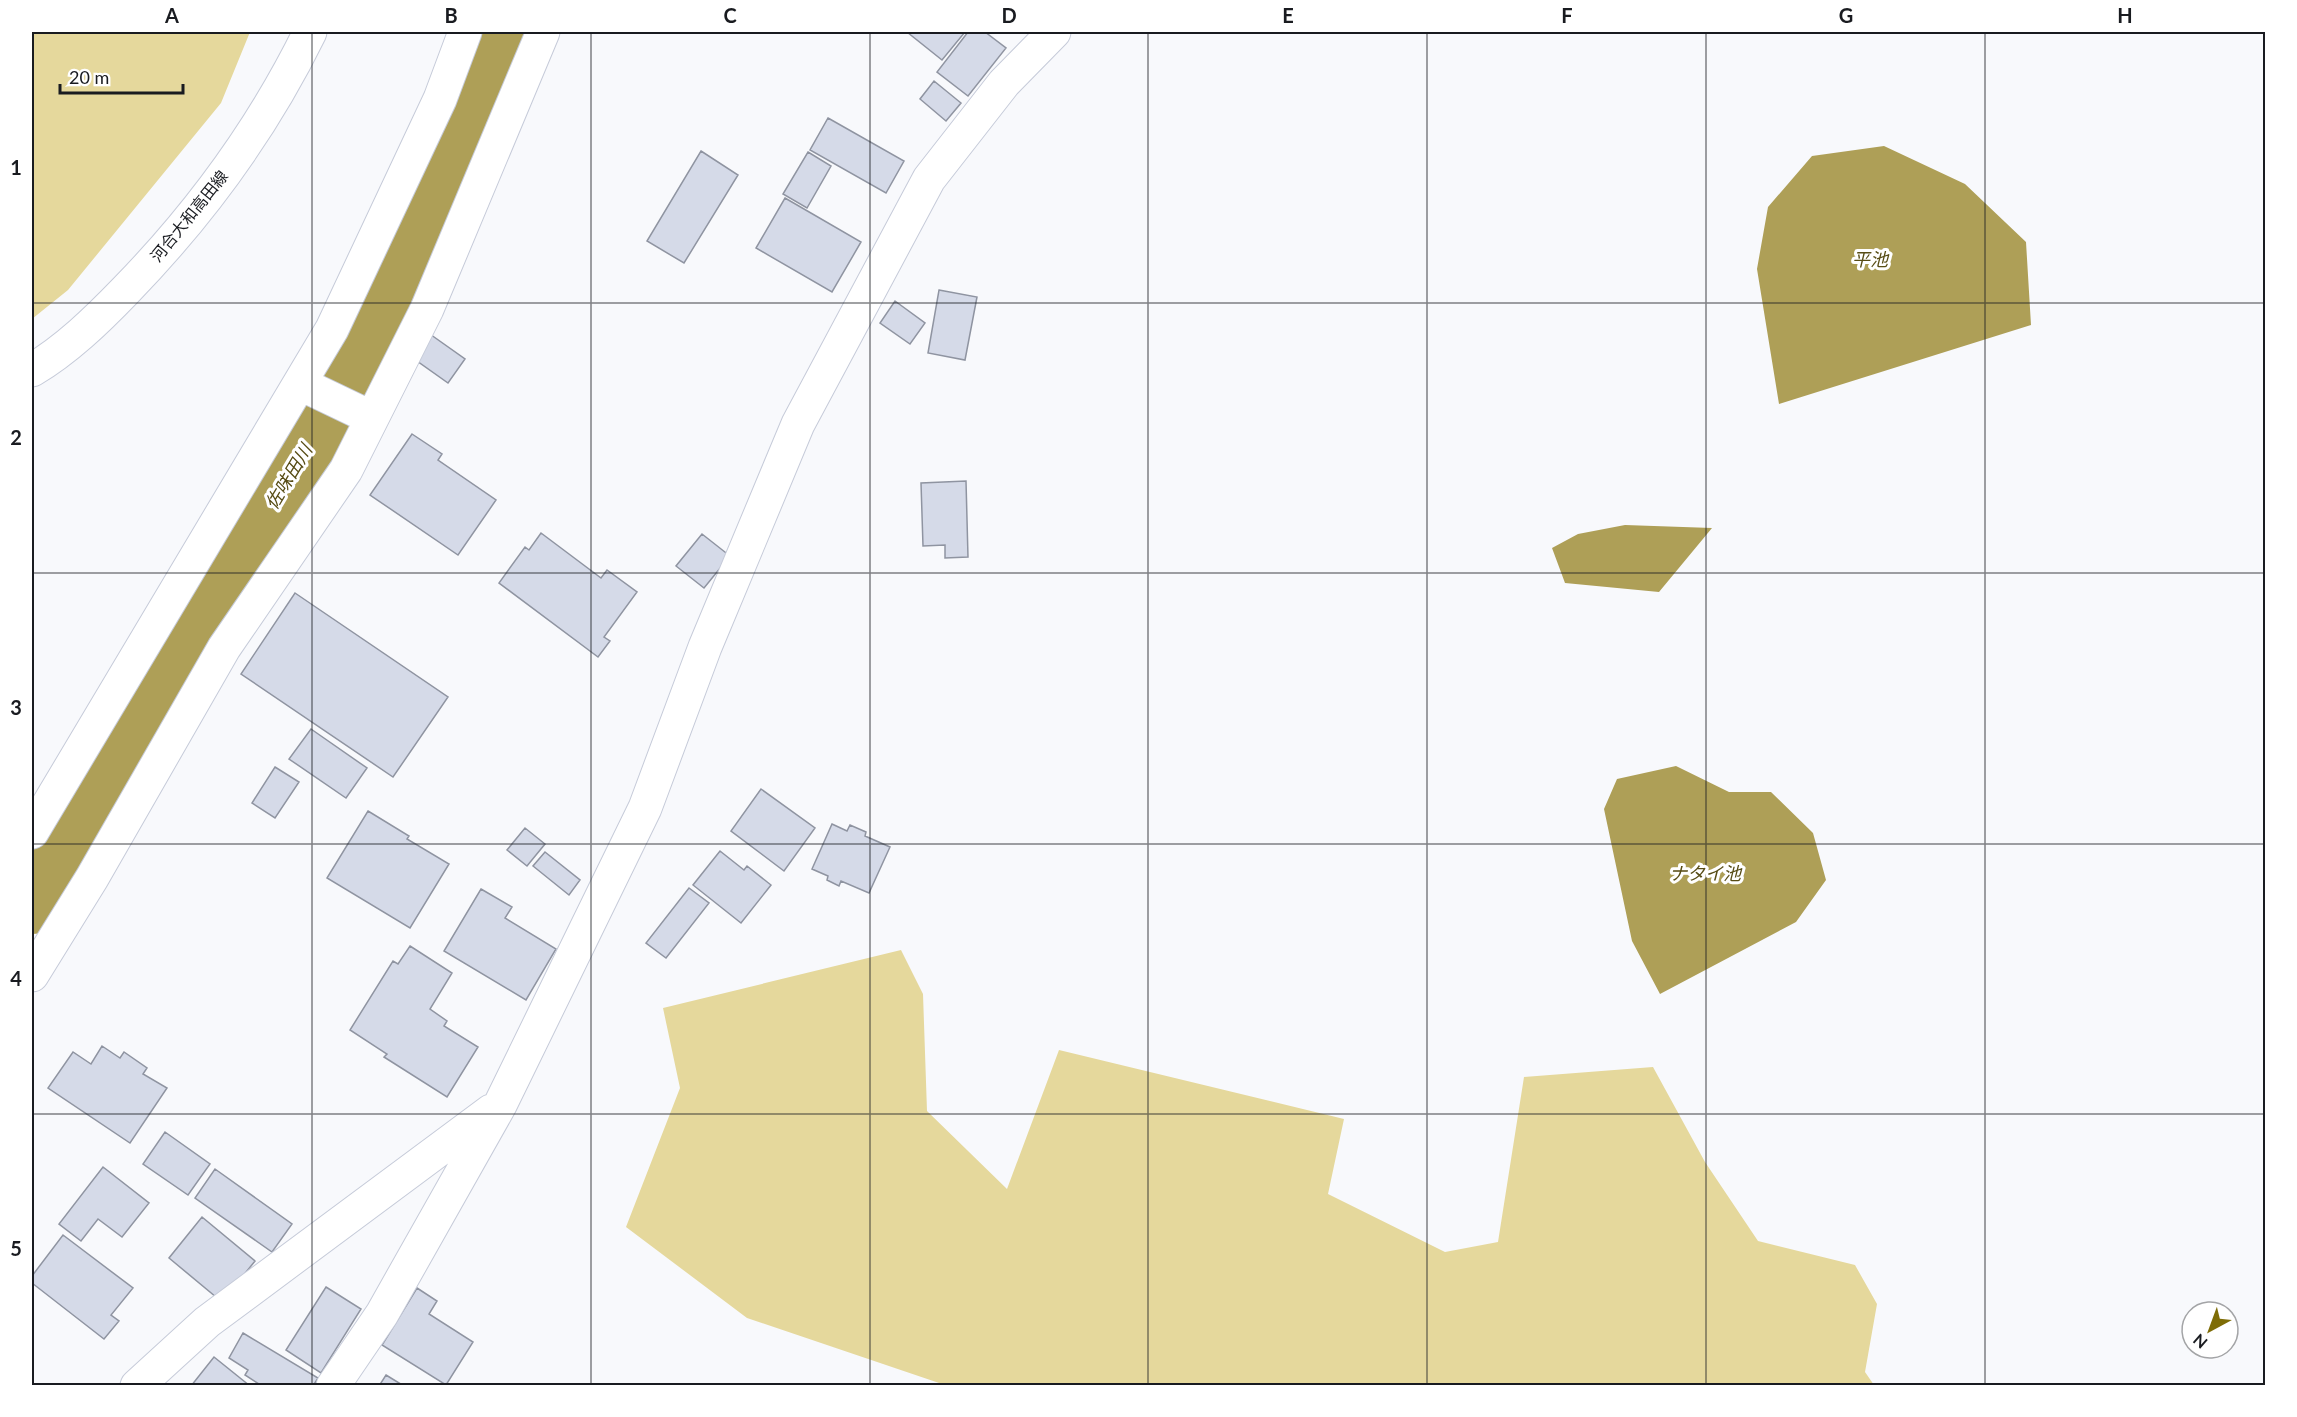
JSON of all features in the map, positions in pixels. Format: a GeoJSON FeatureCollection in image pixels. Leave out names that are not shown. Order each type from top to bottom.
{"type":"FeatureCollection","features":[{"type":"Feature","properties":{"kind":"street","name":"河合大和高田線"},"geometry":{"type":"LineString","coordinates":[[32,370],[46,362],[99,317],[161,254],[211,192],[259,125],[290,73],[310,32]]}},
{"type":"Feature","properties":{"kind":"street"},"geometry":{"type":"LineString","coordinates":[[32,832],[332,329],[440,99],[465,32]]}},
{"type":"Feature","properties":{"kind":"street"},"geometry":{"type":"LineString","coordinates":[[32,975],[92,878],[224,648],[346,470],[427,309],[543,32]]}},
{"type":"Feature","properties":{"kind":"street"},"geometry":{"type":"LineString","coordinates":[[333,1386],[382,1314],[500,1105],[645,808],[705,647],[798,424],[929,179],[1004,83],[1054,32]]}},
{"type":"Feature","properties":{"kind":"street"},"geometry":{"type":"LineString","coordinates":[[301,384],[372,418]]}},
{"type":"Feature","properties":{"kind":"street"},"geometry":{"type":"LineString","coordinates":[[137,1386],[207,1322],[500,1105]]}},
{"type":"Feature","properties":{"kind":"shaded area"},"geometry":{"type":"Polygon","coordinates":[[[32,32],[250,32],[221,103],[68,290],[32,319],[32,32]]]}},
{"type":"Feature","properties":{"kind":"shaded area"},"geometry":{"type":"Polygon","coordinates":[[[901,950],[923,994],[927,1111],[1007,1189],[1059,1050],[1344,1119],[1328,1194],[1445,1252],[1498,1242],[1524,1077],[1653,1067],[1705,1162],[1758,1241],[1855,1265],[1877,1304],[1865,1372],[1874,1385],[945,1385],[747,1318],[626,1227],[680,1088],[663,1008],[901,950]]]}},
{"type":"Feature","properties":{"kind":"water","name":"平池"},"geometry":{"type":"Polygon","coordinates":[[[1884,146],[1965,184],[2026,242],[2031,325],[1779,404],[1757,269],[1768,207],[1812,156],[1884,146]]]}},
{"type":"Feature","properties":{"kind":"water"},"geometry":{"type":"Polygon","coordinates":[[[1625,525],[1712,528],[1659,592],[1565,583],[1552,548],[1578,534],[1625,525]]]}},
{"type":"Feature","properties":{"kind":"water","name":"ナタイ池"},"geometry":{"type":"Polygon","coordinates":[[[1676,766],[1729,792],[1771,792],[1813,833],[1826,880],[1796,922],[1660,994],[1632,941],[1604,809],[1617,779],[1676,766]]]}},
{"type":"Feature","properties":{"kind":"building"},"geometry":{"type":"Polygon","coordinates":[[[907,32],[965,32],[942,60],[907,32]]]}},
{"type":"Feature","properties":{"kind":"building"},"geometry":{"type":"Polygon","coordinates":[[[968,32],[985,32],[1006,48],[968,96],[937,72],[968,32]]]}},
{"type":"Feature","properties":{"kind":"building"},"geometry":{"type":"Polygon","coordinates":[[[934,81],[961,103],[946,121],[920,99],[934,81]]]}},
{"type":"Feature","properties":{"kind":"building"},"geometry":{"type":"Polygon","coordinates":[[[828,118],[904,161],[886,193],[810,150],[828,118]]]}},
{"type":"Feature","properties":{"kind":"building"},"geometry":{"type":"Polygon","coordinates":[[[701,151],[738,175],[684,263],[647,241],[701,151]]]}},
{"type":"Feature","properties":{"kind":"building"},"geometry":{"type":"Polygon","coordinates":[[[808,152],[831,166],[807,208],[783,194],[808,152]]]}},
{"type":"Feature","properties":{"kind":"building"},"geometry":{"type":"Polygon","coordinates":[[[785,198],[861,242],[832,292],[756,248],[785,198]]]}},
{"type":"Feature","properties":{"kind":"building"},"geometry":{"type":"Polygon","coordinates":[[[939,290],[977,297],[965,360],[928,353],[939,290]]]}},
{"type":"Feature","properties":{"kind":"building"},"geometry":{"type":"Polygon","coordinates":[[[895,301],[925,323],[910,344],[880,323],[895,301]]]}},
{"type":"Feature","properties":{"kind":"building"},"geometry":{"type":"Polygon","coordinates":[[[427,332],[465,359],[448,383],[410,356],[427,332]]]}},
{"type":"Feature","properties":{"kind":"building"},"geometry":{"type":"Polygon","coordinates":[[[412,434],[442,454],[438,460],[496,500],[458,555],[370,495],[412,434]]]}},
{"type":"Feature","properties":{"kind":"building"},"geometry":{"type":"Polygon","coordinates":[[[966,481],[968,557],[945,558],[945,545],[923,546],[921,483],[966,481]]]}},
{"type":"Feature","properties":{"kind":"building"},"geometry":{"type":"Polygon","coordinates":[[[541,533],[601,578],[607,570],[637,592],[604,637],[610,641],[598,657],[499,583],[525,547],[529,550],[541,533]]]}},
{"type":"Feature","properties":{"kind":"building"},"geometry":{"type":"Polygon","coordinates":[[[702,534],[730,556],[704,588],[676,566],[702,534]]]}},
{"type":"Feature","properties":{"kind":"building"},"geometry":{"type":"Polygon","coordinates":[[[295,593],[448,697],[393,777],[241,674],[295,593]]]}},
{"type":"Feature","properties":{"kind":"building"},"geometry":{"type":"Polygon","coordinates":[[[311,729],[367,768],[346,798],[289,759],[311,729]]]}},
{"type":"Feature","properties":{"kind":"building"},"geometry":{"type":"Polygon","coordinates":[[[275,767],[299,782],[275,818],[252,803],[275,767]]]}},
{"type":"Feature","properties":{"kind":"building"},"geometry":{"type":"Polygon","coordinates":[[[761,789],[815,828],[784,871],[731,831],[761,789]]]}},
{"type":"Feature","properties":{"kind":"building"},"geometry":{"type":"Polygon","coordinates":[[[368,811],[409,836],[407,839],[449,864],[410,928],[327,878],[368,811]]]}},
{"type":"Feature","properties":{"kind":"building"},"geometry":{"type":"Polygon","coordinates":[[[832,824],[847,831],[850,825],[866,832],[865,836],[890,847],[869,893],[841,881],[839,886],[827,880],[828,876],[812,869],[832,824]]]}},
{"type":"Feature","properties":{"kind":"building"},"geometry":{"type":"Polygon","coordinates":[[[525,828],[545,844],[527,866],[507,850],[525,828]]]}},
{"type":"Feature","properties":{"kind":"building"},"geometry":{"type":"Polygon","coordinates":[[[720,851],[744,870],[747,866],[771,885],[741,923],[693,885],[720,851]]]}},
{"type":"Feature","properties":{"kind":"building"},"geometry":{"type":"Polygon","coordinates":[[[545,852],[580,880],[569,895],[533,866],[545,852]]]}},
{"type":"Feature","properties":{"kind":"building"},"geometry":{"type":"Polygon","coordinates":[[[689,888],[709,903],[666,958],[646,943],[689,888]]]}},
{"type":"Feature","properties":{"kind":"building"},"geometry":{"type":"Polygon","coordinates":[[[481,889],[512,907],[505,918],[556,949],[526,1000],[444,951],[481,889]]]}},
{"type":"Feature","properties":{"kind":"building"},"geometry":{"type":"Polygon","coordinates":[[[410,946],[452,973],[430,1009],[447,1021],[444,1026],[478,1047],[447,1097],[384,1057],[387,1054],[350,1030],[393,961],[398,964],[410,946]]]}},
{"type":"Feature","properties":{"kind":"building"},"geometry":{"type":"Polygon","coordinates":[[[102,1046],[120,1058],[124,1052],[147,1068],[143,1074],[167,1088],[130,1143],[48,1088],[73,1052],[91,1064],[102,1046]]]}},
{"type":"Feature","properties":{"kind":"building"},"geometry":{"type":"Polygon","coordinates":[[[165,1132],[210,1164],[188,1195],[143,1164],[165,1132]]]}},
{"type":"Feature","properties":{"kind":"building"},"geometry":{"type":"Polygon","coordinates":[[[103,1167],[149,1203],[122,1237],[98,1219],[81,1241],[59,1224],[103,1167]]]}},
{"type":"Feature","properties":{"kind":"building"},"geometry":{"type":"Polygon","coordinates":[[[215,1169],[292,1224],[272,1252],[195,1198],[215,1169]]]}},
{"type":"Feature","properties":{"kind":"building"},"geometry":{"type":"Polygon","coordinates":[[[202,1217],[255,1261],[222,1302],[169,1258],[202,1217]]]}},
{"type":"Feature","properties":{"kind":"building"},"geometry":{"type":"Polygon","coordinates":[[[63,1235],[133,1288],[111,1315],[119,1321],[104,1339],[32,1283],[32,1276],[63,1235]]]}},
{"type":"Feature","properties":{"kind":"building"},"geometry":{"type":"Polygon","coordinates":[[[326,1287],[361,1309],[321,1373],[286,1350],[326,1287]]]}},
{"type":"Feature","properties":{"kind":"building"},"geometry":{"type":"Polygon","coordinates":[[[417,1288],[437,1301],[429,1314],[473,1342],[446,1385],[382,1345],[417,1288]]]}},
{"type":"Feature","properties":{"kind":"building"},"geometry":{"type":"Polygon","coordinates":[[[243,1333],[318,1378],[313,1386],[262,1386],[245,1375],[248,1370],[229,1358],[243,1333]]]}},
{"type":"Feature","properties":{"kind":"building"},"geometry":{"type":"Polygon","coordinates":[[[214,1357],[250,1386],[191,1386],[214,1357]]]}},
{"type":"Feature","properties":{"kind":"building"},"geometry":{"type":"Polygon","coordinates":[[[386,1375],[404,1386],[379,1386],[386,1375]]]}},
{"type":"Feature","properties":{"kind":"waterway","name":"佐味田川"},"geometry":{"type":"LineString","coordinates":[[32,897],[128,745],[291,475],[364,346],[438,183],[499,32]]}}]}
